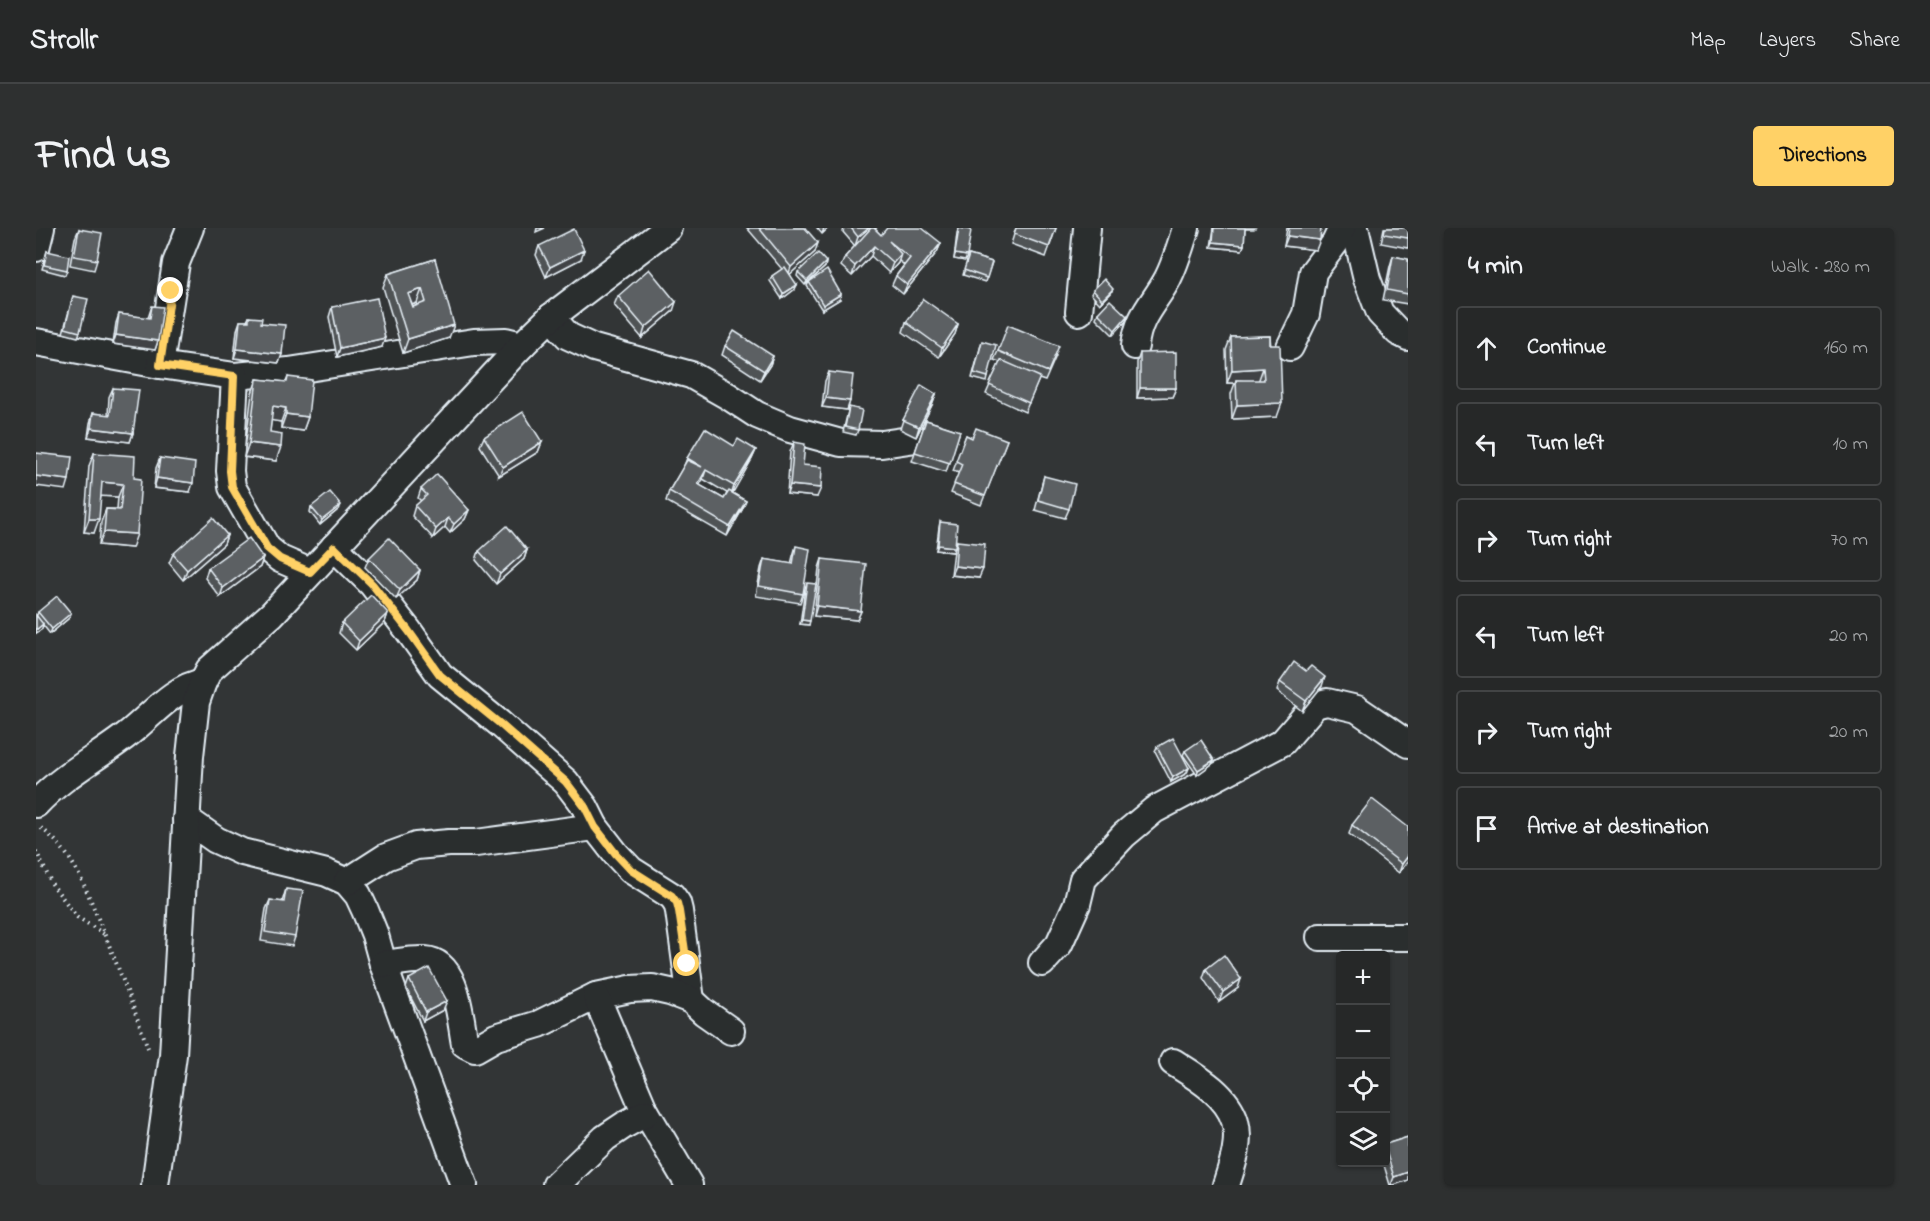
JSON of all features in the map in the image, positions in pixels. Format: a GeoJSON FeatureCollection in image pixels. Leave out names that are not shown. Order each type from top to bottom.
{"type":"FeatureCollection","features":[{"type":"Feature","properties":{"kind":"street"},"geometry":{"type":"LineString","coordinates":[[36,248],[41,228]]}},
{"type":"Feature","properties":{"kind":"street"},"geometry":{"type":"LineString","coordinates":[[160,365],[176,263],[190,228]]}},
{"type":"Feature","properties":{"kind":"street"},"geometry":{"type":"LineString","coordinates":[[155,1185],[173,1055],[186,819],[195,712],[202,682],[209,669],[272,614],[522,345],[551,317],[668,228]]}},
{"type":"Feature","properties":{"kind":"street"},"geometry":{"type":"LineString","coordinates":[[1079,312],[1087,228]]}},
{"type":"Feature","properties":{"kind":"street"},"geometry":{"type":"LineString","coordinates":[[1135,346],[1136,333],[1143,316],[1168,278],[1186,228]]}},
{"type":"Feature","properties":{"kind":"street"},"geometry":{"type":"LineString","coordinates":[[1290,347],[1306,314],[1313,272],[1335,243],[1342,228]]}},
{"type":"Feature","properties":{"kind":"street"},"geometry":{"type":"LineString","coordinates":[[1355,228],[1367,279],[1380,313],[1398,332],[1408,338]]}},
{"type":"Feature","properties":{"kind":"street"},"geometry":{"type":"LineString","coordinates":[[551,317],[568,336],[594,348],[691,375],[757,416],[790,429],[842,443],[882,444],[916,440]]}},
{"type":"Feature","properties":{"kind":"street"},"geometry":{"type":"LineString","coordinates":[[36,342],[234,376],[290,371],[474,342],[506,341],[522,345]]}},
{"type":"Feature","properties":{"kind":"street"},"geometry":{"type":"LineString","coordinates":[[234,376],[230,471],[232,487],[267,548],[280,559],[310,572]]}},
{"type":"Feature","properties":{"kind":"street"},"geometry":{"type":"LineString","coordinates":[[334,547],[372,584],[440,675],[566,782],[585,807],[595,827],[631,870],[672,896],[677,903],[691,1000]]}},
{"type":"Feature","properties":{"kind":"street"},"geometry":{"type":"LineString","coordinates":[[38,798],[126,736],[176,693],[202,682]]}},
{"type":"Feature","properties":{"kind":"street"},"geometry":{"type":"LineString","coordinates":[[1042,963],[1059,944],[1077,904],[1083,879],[1124,835],[1154,810],[1283,742],[1315,705],[1327,702],[1357,709],[1408,744]]}},
{"type":"Feature","properties":{"kind":"street"},"geometry":{"type":"LineString","coordinates":[[186,819],[216,840],[242,852],[327,873],[347,882],[358,895],[375,935],[383,964],[464,1185]]}},
{"type":"Feature","properties":{"kind":"street"},"geometry":{"type":"LineString","coordinates":[[347,882],[386,857],[416,846],[476,843],[595,827]]}},
{"type":"Feature","properties":{"kind":"street"},"geometry":{"type":"LineString","coordinates":[[1320,936],[1408,937]]}},
{"type":"Feature","properties":{"kind":"street"},"geometry":{"type":"LineString","coordinates":[[383,964],[426,960],[435,962],[441,967],[452,985],[462,1017],[465,1044],[475,1049],[496,1037],[540,1024],[596,996],[630,989],[652,988],[691,1000],[731,1031]]}},
{"type":"Feature","properties":{"kind":"street"},"geometry":{"type":"LineString","coordinates":[[596,996],[646,1113],[689,1185]]}},
{"type":"Feature","properties":{"kind":"street"},"geometry":{"type":"LineString","coordinates":[[1173,1062],[1217,1092],[1235,1121],[1236,1151],[1226,1185]]}},
{"type":"Feature","properties":{"kind":"street"},"geometry":{"type":"LineString","coordinates":[[556,1185],[605,1138],[646,1113]]}},
{"type":"Feature","properties":{"kind":"path"},"geometry":{"type":"LineString","coordinates":[[36,824],[61,847],[78,870],[148,1049]]}},
{"type":"Feature","properties":{"kind":"path"},"geometry":{"type":"LineString","coordinates":[[36,851],[52,884],[77,917],[104,934]]}},
{"type":"Feature","properties":{"kind":"building"},"geometry":{"type":"Polygon","coordinates":[[[759,228],[805,228],[818,243],[791,267],[759,228]]]}},
{"type":"Feature","properties":{"kind":"building"},"geometry":{"type":"Polygon","coordinates":[[[851,228],[869,228],[858,237],[851,228]]]}},
{"type":"Feature","properties":{"kind":"building"},"geometry":{"type":"Polygon","coordinates":[[[871,228],[881,235],[887,228],[922,228],[941,243],[907,285],[896,276],[910,258],[889,241],[901,254],[893,263],[874,246],[855,266],[845,257],[871,228]]]}},
{"type":"Feature","properties":{"kind":"building"},"geometry":{"type":"Polygon","coordinates":[[[959,228],[971,230],[967,256],[955,254],[959,228]]]}},
{"type":"Feature","properties":{"kind":"building"},"geometry":{"type":"Polygon","coordinates":[[[1016,228],[1056,228],[1049,247],[1014,234],[1016,228]]]}},
{"type":"Feature","properties":{"kind":"building"},"geometry":{"type":"Polygon","coordinates":[[[1214,228],[1245,228],[1244,245],[1213,242],[1214,228]]]}},
{"type":"Feature","properties":{"kind":"building"},"geometry":{"type":"Polygon","coordinates":[[[1289,228],[1321,228],[1320,240],[1288,236],[1289,228]]]}},
{"type":"Feature","properties":{"kind":"building"},"geometry":{"type":"Polygon","coordinates":[[[1385,228],[1408,228],[1408,238],[1384,234],[1385,228]]]}},
{"type":"Feature","properties":{"kind":"building"},"geometry":{"type":"Polygon","coordinates":[[[79,229],[102,233],[97,260],[74,256],[79,229]]]}},
{"type":"Feature","properties":{"kind":"building"},"geometry":{"type":"Polygon","coordinates":[[[574,229],[584,250],[550,267],[539,246],[574,229]]]}},
{"type":"Feature","properties":{"kind":"building"},"geometry":{"type":"Polygon","coordinates":[[[47,251],[69,256],[67,270],[44,265],[47,251]]]}},
{"type":"Feature","properties":{"kind":"building"},"geometry":{"type":"Polygon","coordinates":[[[818,253],[826,262],[807,281],[798,272],[818,253]]]}},
{"type":"Feature","properties":{"kind":"building"},"geometry":{"type":"Polygon","coordinates":[[[969,255],[992,262],[987,278],[964,270],[969,255]]]}},
{"type":"Feature","properties":{"kind":"building"},"geometry":{"type":"Polygon","coordinates":[[[1393,256],[1408,259],[1408,294],[1387,290],[1393,256]]]}},
{"type":"Feature","properties":{"kind":"building"},"geometry":{"type":"Polygon","coordinates":[[[435,259],[454,325],[408,339],[388,274],[435,259]],[[422,289],[408,294],[413,307],[426,302],[422,289]]]}},
{"type":"Feature","properties":{"kind":"building"},"geometry":{"type":"Polygon","coordinates":[[[785,267],[797,285],[783,294],[772,276],[785,267]]]}},
{"type":"Feature","properties":{"kind":"building"},"geometry":{"type":"Polygon","coordinates":[[[649,269],[676,302],[645,328],[618,296],[649,269]]]}},
{"type":"Feature","properties":{"kind":"building"},"geometry":{"type":"Polygon","coordinates":[[[827,270],[841,294],[823,305],[809,282],[827,270]]]}},
{"type":"Feature","properties":{"kind":"building"},"geometry":{"type":"Polygon","coordinates":[[[1104,279],[1113,289],[1102,300],[1093,290],[1104,279]]]}},
{"type":"Feature","properties":{"kind":"building"},"geometry":{"type":"Polygon","coordinates":[[[73,296],[88,299],[80,332],[65,328],[73,296]]]}},
{"type":"Feature","properties":{"kind":"building"},"geometry":{"type":"Polygon","coordinates":[[[377,298],[385,338],[340,348],[332,307],[377,298]]]}},
{"type":"Feature","properties":{"kind":"building"},"geometry":{"type":"Polygon","coordinates":[[[923,299],[958,324],[942,348],[906,322],[923,299]]]}},
{"type":"Feature","properties":{"kind":"building"},"geometry":{"type":"Polygon","coordinates":[[[1110,300],[1127,316],[1115,330],[1098,313],[1110,300]]]}},
{"type":"Feature","properties":{"kind":"building"},"geometry":{"type":"Polygon","coordinates":[[[152,306],[163,307],[158,341],[116,335],[119,314],[150,318],[152,306]]]}},
{"type":"Feature","properties":{"kind":"building"},"geometry":{"type":"Polygon","coordinates":[[[249,317],[262,318],[261,323],[285,325],[282,354],[237,349],[240,321],[249,321],[249,317]]]}},
{"type":"Feature","properties":{"kind":"building"},"geometry":{"type":"Polygon","coordinates":[[[1008,325],[1059,346],[1048,372],[998,351],[1008,325]]]}},
{"type":"Feature","properties":{"kind":"building"},"geometry":{"type":"Polygon","coordinates":[[[734,331],[773,356],[764,371],[725,346],[734,331]]]}},
{"type":"Feature","properties":{"kind":"building"},"geometry":{"type":"Polygon","coordinates":[[[1270,336],[1270,345],[1280,345],[1282,403],[1237,405],[1236,380],[1264,380],[1263,368],[1232,370],[1231,337],[1270,336]]]}},
{"type":"Feature","properties":{"kind":"building"},"geometry":{"type":"Polygon","coordinates":[[[982,341],[996,345],[988,377],[974,373],[982,341]]]}},
{"type":"Feature","properties":{"kind":"building"},"geometry":{"type":"Polygon","coordinates":[[[1176,352],[1176,388],[1140,388],[1140,353],[1176,352]]]}},
{"type":"Feature","properties":{"kind":"building"},"geometry":{"type":"Polygon","coordinates":[[[1001,360],[1040,377],[1029,403],[989,385],[1001,360]]]}},
{"type":"Feature","properties":{"kind":"building"},"geometry":{"type":"Polygon","coordinates":[[[829,372],[853,375],[850,401],[826,398],[829,372]]]}},
{"type":"Feature","properties":{"kind":"building"},"geometry":{"type":"Polygon","coordinates":[[[288,377],[312,380],[308,417],[286,414],[286,408],[273,406],[270,432],[282,434],[281,447],[249,443],[257,379],[287,382],[288,377]]]}},
{"type":"Feature","properties":{"kind":"building"},"geometry":{"type":"Polygon","coordinates":[[[921,385],[936,394],[919,427],[903,420],[921,385]]]}},
{"type":"Feature","properties":{"kind":"building"},"geometry":{"type":"Polygon","coordinates":[[[113,388],[139,390],[133,433],[91,428],[93,413],[110,415],[113,388]]]}},
{"type":"Feature","properties":{"kind":"building"},"geometry":{"type":"Polygon","coordinates":[[[849,407],[862,410],[858,430],[845,427],[849,407]]]}},
{"type":"Feature","properties":{"kind":"building"},"geometry":{"type":"Polygon","coordinates":[[[523,412],[542,442],[503,467],[484,437],[523,412]]]}},
{"type":"Feature","properties":{"kind":"building"},"geometry":{"type":"Polygon","coordinates":[[[926,420],[960,431],[950,463],[915,452],[926,420]]]}},
{"type":"Feature","properties":{"kind":"building"},"geometry":{"type":"Polygon","coordinates":[[[705,428],[734,446],[738,439],[756,450],[734,486],[706,470],[698,484],[724,499],[729,491],[746,501],[730,527],[669,491],[687,460],[702,467],[687,458],[705,428]]]}},
{"type":"Feature","properties":{"kind":"building"},"geometry":{"type":"Polygon","coordinates":[[[976,428],[1007,440],[985,496],[954,484],[962,464],[956,461],[966,435],[972,438],[976,428]]]}},
{"type":"Feature","properties":{"kind":"building"},"geometry":{"type":"Polygon","coordinates":[[[794,442],[805,444],[803,465],[822,467],[821,488],[790,485],[794,442]]]}},
{"type":"Feature","properties":{"kind":"building"},"geometry":{"type":"Polygon","coordinates":[[[36,453],[72,457],[69,480],[36,476],[36,453]]]}},
{"type":"Feature","properties":{"kind":"building"},"geometry":{"type":"Polygon","coordinates":[[[94,453],[135,456],[134,478],[141,479],[137,534],[104,532],[106,509],[120,510],[123,484],[102,482],[99,519],[89,519],[94,453]]]}},
{"type":"Feature","properties":{"kind":"building"},"geometry":{"type":"Polygon","coordinates":[[[160,458],[195,463],[193,483],[157,478],[160,458]]]}},
{"type":"Feature","properties":{"kind":"building"},"geometry":{"type":"Polygon","coordinates":[[[437,474],[469,510],[454,524],[448,518],[436,529],[415,506],[427,495],[421,489],[437,474]]]}},
{"type":"Feature","properties":{"kind":"building"},"geometry":{"type":"Polygon","coordinates":[[[1044,476],[1075,484],[1069,509],[1038,500],[1044,476]]]}},
{"type":"Feature","properties":{"kind":"building"},"geometry":{"type":"Polygon","coordinates":[[[330,492],[341,505],[322,520],[311,507],[330,492]]]}},
{"type":"Feature","properties":{"kind":"building"},"geometry":{"type":"Polygon","coordinates":[[[213,518],[227,535],[187,570],[173,554],[213,518]]]}},
{"type":"Feature","properties":{"kind":"building"},"geometry":{"type":"Polygon","coordinates":[[[940,522],[957,524],[955,547],[938,545],[940,522]]]}},
{"type":"Feature","properties":{"kind":"building"},"geometry":{"type":"Polygon","coordinates":[[[507,526],[527,550],[500,574],[479,551],[507,526]]]}},
{"type":"Feature","properties":{"kind":"building"},"geometry":{"type":"Polygon","coordinates":[[[249,538],[263,558],[223,588],[208,568],[249,538]]]}},
{"type":"Feature","properties":{"kind":"building"},"geometry":{"type":"Polygon","coordinates":[[[389,538],[420,570],[400,590],[369,558],[389,538]]]}},
{"type":"Feature","properties":{"kind":"building"},"geometry":{"type":"Polygon","coordinates":[[[957,541],[985,544],[983,569],[955,566],[957,541]]]}},
{"type":"Feature","properties":{"kind":"building"},"geometry":{"type":"Polygon","coordinates":[[[796,546],[810,549],[803,594],[759,586],[764,559],[793,564],[796,546]]]}},
{"type":"Feature","properties":{"kind":"building"},"geometry":{"type":"Polygon","coordinates":[[[822,559],[866,564],[861,611],[817,606],[822,559]]]}},
{"type":"Feature","properties":{"kind":"building"},"geometry":{"type":"Polygon","coordinates":[[[807,583],[816,584],[810,621],[802,620],[807,583]]]}},
{"type":"Feature","properties":{"kind":"building"},"geometry":{"type":"Polygon","coordinates":[[[371,595],[388,613],[359,641],[342,623],[371,595]]]}},
{"type":"Feature","properties":{"kind":"building"},"geometry":{"type":"Polygon","coordinates":[[[57,596],[71,613],[52,629],[38,612],[57,596]]]}},
{"type":"Feature","properties":{"kind":"building"},"geometry":{"type":"Polygon","coordinates":[[[36,615],[43,624],[36,630],[36,615]]]}},
{"type":"Feature","properties":{"kind":"building"},"geometry":{"type":"Polygon","coordinates":[[[1294,662],[1306,671],[1311,666],[1325,677],[1306,701],[1280,682],[1294,662]]]}},
{"type":"Feature","properties":{"kind":"building"},"geometry":{"type":"Polygon","coordinates":[[[1173,738],[1189,768],[1173,777],[1157,747],[1173,738]]]}},
{"type":"Feature","properties":{"kind":"building"},"geometry":{"type":"Polygon","coordinates":[[[1201,740],[1214,760],[1198,770],[1185,751],[1201,740]]]}},
{"type":"Feature","properties":{"kind":"building"},"geometry":{"type":"Polygon","coordinates":[[[1372,799],[1408,827],[1408,856],[1402,864],[1352,825],[1372,799]]]}},
{"type":"Feature","properties":{"kind":"building"},"geometry":{"type":"Polygon","coordinates":[[[286,889],[303,891],[295,937],[265,932],[270,900],[284,902],[286,889]]]}},
{"type":"Feature","properties":{"kind":"building"},"geometry":{"type":"Polygon","coordinates":[[[1224,955],[1241,979],[1223,992],[1206,969],[1224,955]]]}},
{"type":"Feature","properties":{"kind":"building"},"geometry":{"type":"Polygon","coordinates":[[[429,968],[447,1001],[426,1012],[409,979],[429,968]]]}},
{"type":"Feature","properties":{"kind":"building"},"geometry":{"type":"Polygon","coordinates":[[[1408,1137],[1408,1172],[1394,1177],[1390,1164],[1390,1143],[1408,1137]]]}},
{"type":"Feature","properties":{"kind":"route"},"geometry":{"type":"LineString","coordinates":[[171,291],[160,365],[234,376],[230,471],[232,487],[267,548],[280,559],[310,572],[334,547],[372,584],[440,675],[566,782],[585,807],[595,827],[631,870],[672,896],[679,911],[687,964]]}}]}
